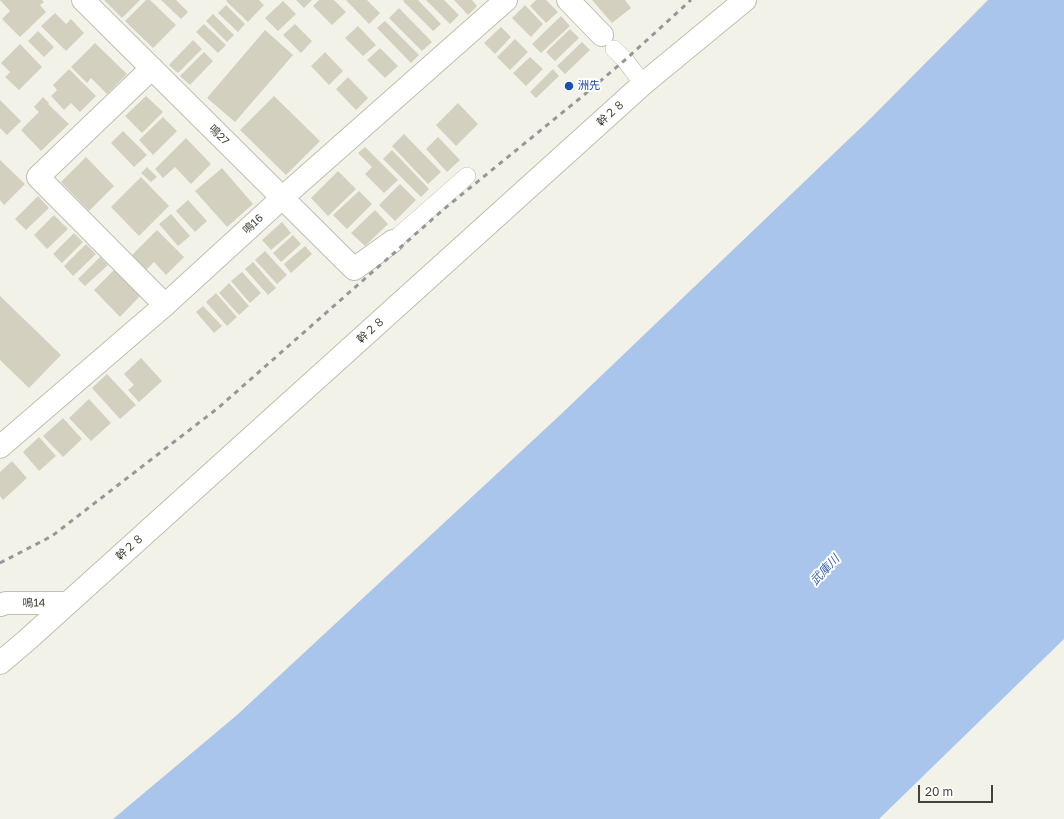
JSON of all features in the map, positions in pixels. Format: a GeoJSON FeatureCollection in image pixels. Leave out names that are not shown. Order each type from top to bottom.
{"type":"FeatureCollection","features":[{"type":"Feature","properties":{"kind":"street","name":"鳴27"},"geometry":{"type":"LineString","coordinates":[[83,0],[354,269],[393,241]]}},
{"type":"Feature","properties":{"kind":"street","name":"鳴16"},"geometry":{"type":"LineString","coordinates":[[0,447],[165,305],[282,198],[506,0]]}},
{"type":"Feature","properties":{"kind":"street"},"geometry":{"type":"LineString","coordinates":[[568,0],[625,60],[643,84]]}},
{"type":"Feature","properties":{"kind":"street","name":"幹２８"},"geometry":{"type":"LineString","coordinates":[[0,663],[643,84],[745,0]]}},
{"type":"Feature","properties":{"kind":"street"},"geometry":{"type":"LineString","coordinates":[[152,68],[38,177],[165,305]]}},
{"type":"Feature","properties":{"kind":"street"},"geometry":{"type":"LineString","coordinates":[[393,241],[467,176]]}},
{"type":"Feature","properties":{"kind":"street","name":"鳴14"},"geometry":{"type":"LineString","coordinates":[[0,605],[68,602]]}},
{"type":"Feature","properties":{"kind":"water","name":"武庫川"},"geometry":{"type":"Polygon","coordinates":[[[988,0],[1064,0],[1064,639],[879,819],[113,819],[237,715],[558,417],[872,117],[988,0]]]}},
{"type":"Feature","properties":{"kind":"building"},"geometry":{"type":"Polygon","coordinates":[[[0,0],[42,0],[44,2],[40,5],[46,12],[20,37],[2,19],[10,11],[0,0]]]}},
{"type":"Feature","properties":{"kind":"building"},"geometry":{"type":"Polygon","coordinates":[[[104,0],[140,0],[122,18],[104,0]]]}},
{"type":"Feature","properties":{"kind":"building"},"geometry":{"type":"Polygon","coordinates":[[[146,0],[150,0],[176,25],[153,48],[125,21],[146,0]]]}},
{"type":"Feature","properties":{"kind":"building"},"geometry":{"type":"Polygon","coordinates":[[[161,0],[176,0],[188,12],[181,19],[161,0]]]}},
{"type":"Feature","properties":{"kind":"building"},"geometry":{"type":"Polygon","coordinates":[[[259,0],[264,5],[248,22],[226,1],[259,0]]]}},
{"type":"Feature","properties":{"kind":"building"},"geometry":{"type":"Polygon","coordinates":[[[296,0],[312,0],[304,8],[296,0]]]}},
{"type":"Feature","properties":{"kind":"building"},"geometry":{"type":"Polygon","coordinates":[[[319,0],[334,0],[346,12],[332,25],[313,6],[319,0]]]}},
{"type":"Feature","properties":{"kind":"building"},"geometry":{"type":"Polygon","coordinates":[[[346,0],[367,0],[380,13],[369,24],[346,0]]]}},
{"type":"Feature","properties":{"kind":"building"},"geometry":{"type":"Polygon","coordinates":[[[418,0],[441,24],[433,31],[403,1],[418,0]]]}},
{"type":"Feature","properties":{"kind":"building"},"geometry":{"type":"Polygon","coordinates":[[[426,0],[444,0],[459,15],[450,24],[426,0]]]}},
{"type":"Feature","properties":{"kind":"building"},"geometry":{"type":"Polygon","coordinates":[[[454,0],[472,0],[477,6],[468,15],[454,0]]]}},
{"type":"Feature","properties":{"kind":"building"},"geometry":{"type":"Polygon","coordinates":[[[536,0],[546,0],[558,12],[546,23],[530,6],[536,0]]]}},
{"type":"Feature","properties":{"kind":"building"},"geometry":{"type":"Polygon","coordinates":[[[592,0],[625,0],[631,8],[612,23],[592,0]]]}},
{"type":"Feature","properties":{"kind":"building"},"geometry":{"type":"Polygon","coordinates":[[[283,1],[296,14],[278,31],[265,18],[283,1]]]}},
{"type":"Feature","properties":{"kind":"building"},"geometry":{"type":"Polygon","coordinates":[[[226,5],[245,24],[238,32],[218,13],[226,5]]]}},
{"type":"Feature","properties":{"kind":"building"},"geometry":{"type":"Polygon","coordinates":[[[525,5],[543,24],[531,37],[512,18],[525,5]]]}},
{"type":"Feature","properties":{"kind":"building"},"geometry":{"type":"Polygon","coordinates":[[[399,8],[432,42],[422,51],[389,18],[399,8]]]}},
{"type":"Feature","properties":{"kind":"building"},"geometry":{"type":"Polygon","coordinates":[[[55,13],[66,24],[71,19],[84,33],[66,51],[41,26],[55,13]]]}},
{"type":"Feature","properties":{"kind":"building"},"geometry":{"type":"Polygon","coordinates":[[[213,14],[234,35],[227,42],[206,21],[213,14]]]}},
{"type":"Feature","properties":{"kind":"building"},"geometry":{"type":"Polygon","coordinates":[[[561,16],[570,26],[541,53],[532,44],[561,16]]]}},
{"type":"Feature","properties":{"kind":"building"},"geometry":{"type":"Polygon","coordinates":[[[385,21],[419,55],[411,63],[377,28],[385,21]]]}},
{"type":"Feature","properties":{"kind":"building"},"geometry":{"type":"Polygon","coordinates":[[[204,24],[226,45],[218,53],[196,32],[204,24]]]}},
{"type":"Feature","properties":{"kind":"building"},"geometry":{"type":"Polygon","coordinates":[[[295,24],[312,41],[301,53],[283,35],[295,24]]]}},
{"type":"Feature","properties":{"kind":"building"},"geometry":{"type":"Polygon","coordinates":[[[358,26],[376,45],[363,56],[345,38],[358,26]]]}},
{"type":"Feature","properties":{"kind":"building"},"geometry":{"type":"Polygon","coordinates":[[[501,27],[511,37],[495,54],[484,43],[501,27]]]}},
{"type":"Feature","properties":{"kind":"building"},"geometry":{"type":"Polygon","coordinates":[[[570,29],[579,38],[555,61],[546,52],[570,29]]]}},
{"type":"Feature","properties":{"kind":"building"},"geometry":{"type":"Polygon","coordinates":[[[265,30],[293,55],[235,122],[207,98],[265,30]]]}},
{"type":"Feature","properties":{"kind":"building"},"geometry":{"type":"Polygon","coordinates":[[[38,31],[54,47],[44,57],[28,41],[38,31]]]}},
{"type":"Feature","properties":{"kind":"building"},"geometry":{"type":"Polygon","coordinates":[[[515,39],[528,52],[510,70],[497,57],[515,39]]]}},
{"type":"Feature","properties":{"kind":"building"},"geometry":{"type":"Polygon","coordinates":[[[193,40],[202,49],[178,73],[169,65],[193,40]]]}},
{"type":"Feature","properties":{"kind":"building"},"geometry":{"type":"Polygon","coordinates":[[[582,42],[590,50],[565,74],[557,66],[582,42]]]}},
{"type":"Feature","properties":{"kind":"building"},"geometry":{"type":"Polygon","coordinates":[[[95,43],[127,74],[107,94],[91,78],[87,83],[71,67],[95,43]]]}},
{"type":"Feature","properties":{"kind":"building"},"geometry":{"type":"Polygon","coordinates":[[[20,44],[42,67],[19,90],[5,77],[10,72],[1,63],[20,44]]]}},
{"type":"Feature","properties":{"kind":"building"},"geometry":{"type":"Polygon","coordinates":[[[380,48],[398,66],[385,78],[367,60],[380,48]]]}},
{"type":"Feature","properties":{"kind":"building"},"geometry":{"type":"Polygon","coordinates":[[[204,52],[213,61],[190,85],[180,76],[204,52]]]}},
{"type":"Feature","properties":{"kind":"building"},"geometry":{"type":"Polygon","coordinates":[[[325,52],[343,71],[329,85],[311,66],[325,52]]]}},
{"type":"Feature","properties":{"kind":"building"},"geometry":{"type":"Polygon","coordinates":[[[530,57],[543,69],[526,86],[513,73],[530,57]]]}},
{"type":"Feature","properties":{"kind":"building"},"geometry":{"type":"Polygon","coordinates":[[[69,69],[96,96],[80,112],[71,103],[64,110],[51,96],[57,90],[53,85],[69,69]]]}},
{"type":"Feature","properties":{"kind":"building"},"geometry":{"type":"Polygon","coordinates":[[[553,69],[559,76],[536,98],[530,92],[553,69]]]}},
{"type":"Feature","properties":{"kind":"building"},"geometry":{"type":"Polygon","coordinates":[[[348,77],[368,98],[356,110],[336,89],[348,77]]]}},
{"type":"Feature","properties":{"kind":"building"},"geometry":{"type":"Polygon","coordinates":[[[146,96],[163,112],[142,133],[125,116],[146,96]]]}},
{"type":"Feature","properties":{"kind":"building"},"geometry":{"type":"Polygon","coordinates":[[[274,96],[320,141],[286,175],[240,130],[274,96]]]}},
{"type":"Feature","properties":{"kind":"building"},"geometry":{"type":"Polygon","coordinates":[[[43,97],[49,103],[48,104],[69,124],[41,151],[21,130],[39,112],[34,107],[43,97]]]}},
{"type":"Feature","properties":{"kind":"building"},"geometry":{"type":"Polygon","coordinates":[[[0,100],[21,121],[7,135],[0,128],[0,100]]]}},
{"type":"Feature","properties":{"kind":"building"},"geometry":{"type":"Polygon","coordinates":[[[458,103],[478,124],[456,146],[436,125],[458,103]]]}},
{"type":"Feature","properties":{"kind":"building"},"geometry":{"type":"Polygon","coordinates":[[[163,117],[177,131],[153,155],[139,140],[163,117]]]}},
{"type":"Feature","properties":{"kind":"building"},"geometry":{"type":"Polygon","coordinates":[[[123,131],[147,155],[134,167],[111,143],[123,131]]]}},
{"type":"Feature","properties":{"kind":"building"},"geometry":{"type":"Polygon","coordinates":[[[404,134],[441,172],[428,184],[392,146],[404,134]]]}},
{"type":"Feature","properties":{"kind":"building"},"geometry":{"type":"Polygon","coordinates":[[[438,137],[460,160],[447,172],[426,149],[438,137]]]}},
{"type":"Feature","properties":{"kind":"building"},"geometry":{"type":"Polygon","coordinates":[[[186,138],[211,164],[191,184],[175,167],[163,178],[155,169],[186,138]]]}},
{"type":"Feature","properties":{"kind":"building"},"geometry":{"type":"Polygon","coordinates":[[[365,147],[398,180],[384,193],[365,174],[372,167],[358,153],[365,147]]]}},
{"type":"Feature","properties":{"kind":"building"},"geometry":{"type":"Polygon","coordinates":[[[392,150],[429,189],[421,197],[383,159],[392,150]]]}},
{"type":"Feature","properties":{"kind":"building"},"geometry":{"type":"Polygon","coordinates":[[[86,157],[114,186],[89,211],[61,182],[86,157]]]}},
{"type":"Feature","properties":{"kind":"building"},"geometry":{"type":"Polygon","coordinates":[[[0,160],[25,184],[4,205],[0,200],[0,160]]]}},
{"type":"Feature","properties":{"kind":"building"},"geometry":{"type":"Polygon","coordinates":[[[147,167],[157,177],[151,182],[141,173],[147,167]]]}},
{"type":"Feature","properties":{"kind":"building"},"geometry":{"type":"Polygon","coordinates":[[[222,168],[253,204],[227,227],[195,191],[222,168]]]}},
{"type":"Feature","properties":{"kind":"building"},"geometry":{"type":"Polygon","coordinates":[[[338,171],[356,189],[328,216],[311,198],[338,171]]]}},
{"type":"Feature","properties":{"kind":"building"},"geometry":{"type":"Polygon","coordinates":[[[141,177],[169,206],[139,236],[111,207],[141,177]]]}},
{"type":"Feature","properties":{"kind":"building"},"geometry":{"type":"Polygon","coordinates":[[[400,184],[416,200],[395,221],[379,205],[400,184]]]}},
{"type":"Feature","properties":{"kind":"building"},"geometry":{"type":"Polygon","coordinates":[[[359,191],[372,204],[347,229],[333,215],[359,191]]]}},
{"type":"Feature","properties":{"kind":"building"},"geometry":{"type":"Polygon","coordinates":[[[38,196],[49,208],[26,230],[15,219],[38,196]]]}},
{"type":"Feature","properties":{"kind":"building"},"geometry":{"type":"Polygon","coordinates":[[[188,200],[207,221],[195,232],[176,211],[188,200]]]}},
{"type":"Feature","properties":{"kind":"building"},"geometry":{"type":"Polygon","coordinates":[[[375,210],[388,224],[365,246],[351,233],[375,210]]]}},
{"type":"Feature","properties":{"kind":"building"},"geometry":{"type":"Polygon","coordinates":[[[171,214],[190,236],[178,246],[159,224],[171,214]]]}},
{"type":"Feature","properties":{"kind":"building"},"geometry":{"type":"Polygon","coordinates":[[[54,215],[68,229],[47,249],[34,235],[54,215]]]}},
{"type":"Feature","properties":{"kind":"building"},"geometry":{"type":"Polygon","coordinates":[[[282,222],[291,233],[271,250],[262,240],[282,222]]]}},
{"type":"Feature","properties":{"kind":"building"},"geometry":{"type":"Polygon","coordinates":[[[157,230],[184,257],[166,275],[154,262],[146,270],[132,255],[157,230]]]}},
{"type":"Feature","properties":{"kind":"building"},"geometry":{"type":"Polygon","coordinates":[[[74,233],[83,242],[62,263],[53,254],[74,233]]]}},
{"type":"Feature","properties":{"kind":"building"},"geometry":{"type":"Polygon","coordinates":[[[293,235],[301,244],[281,262],[273,253],[293,235]]]}},
{"type":"Feature","properties":{"kind":"building"},"geometry":{"type":"Polygon","coordinates":[[[86,244],[96,254],[73,276],[64,266],[86,244]]]}},
{"type":"Feature","properties":{"kind":"building"},"geometry":{"type":"Polygon","coordinates":[[[305,246],[312,254],[291,273],[284,264],[305,246]]]}},
{"type":"Feature","properties":{"kind":"building"},"geometry":{"type":"Polygon","coordinates":[[[265,251],[287,275],[277,284],[255,260],[265,251]]]}},
{"type":"Feature","properties":{"kind":"building"},"geometry":{"type":"Polygon","coordinates":[[[100,257],[108,265],[85,286],[78,279],[100,257]]]}},
{"type":"Feature","properties":{"kind":"building"},"geometry":{"type":"Polygon","coordinates":[[[253,262],[276,288],[268,295],[245,269],[253,262]]]}},
{"type":"Feature","properties":{"kind":"building"},"geometry":{"type":"Polygon","coordinates":[[[114,270],[140,296],[120,317],[94,290],[114,270]]]}},
{"type":"Feature","properties":{"kind":"building"},"geometry":{"type":"Polygon","coordinates":[[[242,272],[261,293],[250,303],[231,281],[242,272]]]}},
{"type":"Feature","properties":{"kind":"building"},"geometry":{"type":"Polygon","coordinates":[[[229,283],[249,306],[239,315],[219,293],[229,283]]]}},
{"type":"Feature","properties":{"kind":"building"},"geometry":{"type":"Polygon","coordinates":[[[216,293],[237,317],[227,326],[206,302],[216,293]]]}},
{"type":"Feature","properties":{"kind":"building"},"geometry":{"type":"Polygon","coordinates":[[[0,296],[61,355],[29,388],[0,360],[0,296]]]}},
{"type":"Feature","properties":{"kind":"building"},"geometry":{"type":"Polygon","coordinates":[[[203,306],[222,326],[214,333],[196,312],[203,306]]]}},
{"type":"Feature","properties":{"kind":"building"},"geometry":{"type":"Polygon","coordinates":[[[141,358],[162,381],[139,402],[128,390],[134,385],[124,374],[141,358]]]}},
{"type":"Feature","properties":{"kind":"building"},"geometry":{"type":"Polygon","coordinates":[[[107,374],[136,405],[120,419],[92,388],[107,374]]]}},
{"type":"Feature","properties":{"kind":"building"},"geometry":{"type":"Polygon","coordinates":[[[89,399],[111,423],[91,441],[69,418],[89,399]]]}},
{"type":"Feature","properties":{"kind":"building"},"geometry":{"type":"Polygon","coordinates":[[[63,418],[82,439],[63,457],[43,436],[63,418]]]}},
{"type":"Feature","properties":{"kind":"building"},"geometry":{"type":"Polygon","coordinates":[[[39,437],[56,456],[39,471],[23,452],[39,437]]]}},
{"type":"Feature","properties":{"kind":"building"},"geometry":{"type":"Polygon","coordinates":[[[12,461],[27,478],[3,500],[0,496],[0,472],[12,461]]]}},
{"type":"Feature","properties":{"kind":"railway"},"geometry":{"type":"LineString","coordinates":[[0,563],[52,536],[218,408],[444,209],[584,95],[691,0]]}},
{"type":"Feature","properties":{"kind":"place","name":"洲先"},"geometry":{"type":"Point","coordinates":[569,86]}}]}
